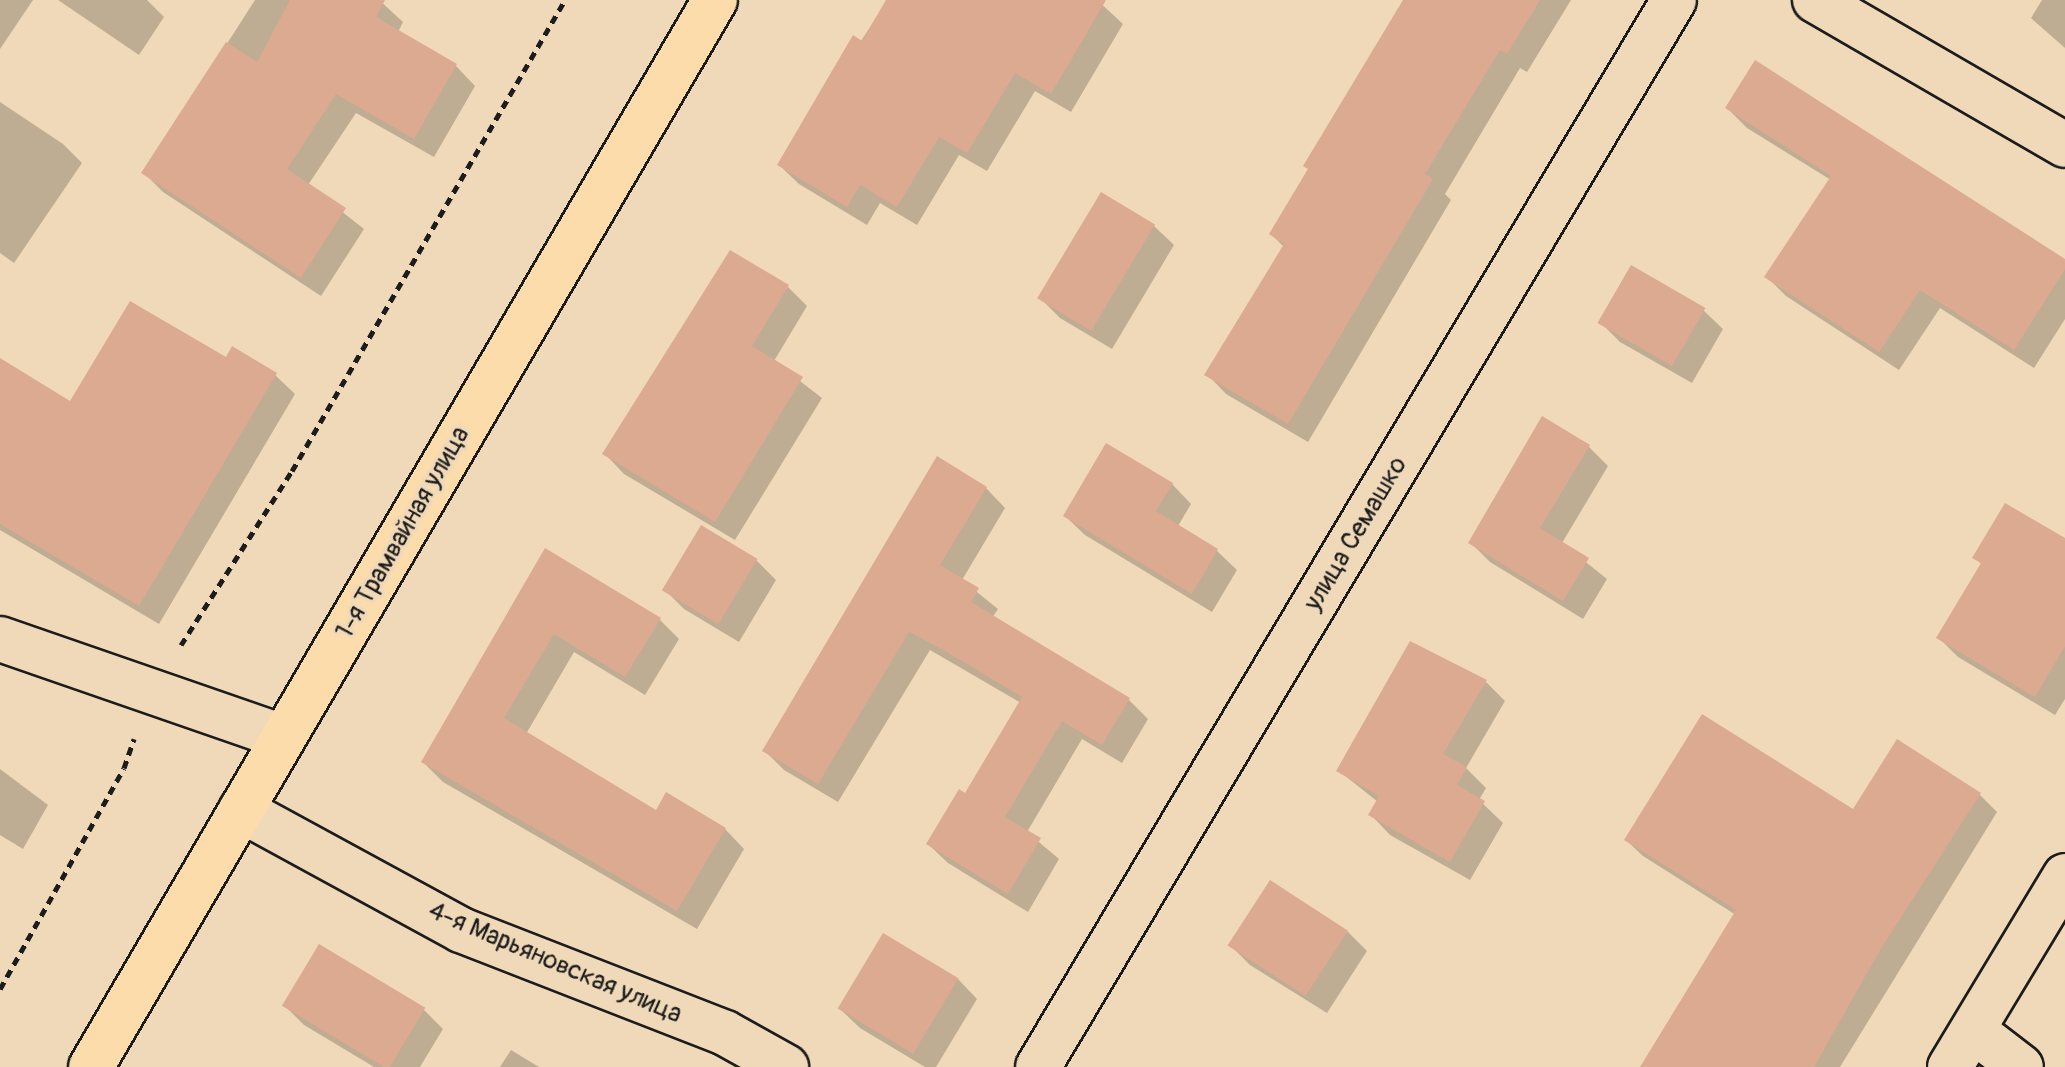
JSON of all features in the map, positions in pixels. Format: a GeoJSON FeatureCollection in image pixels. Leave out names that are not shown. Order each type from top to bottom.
{"type":"FeatureCollection","features":[{"type":"Feature","properties":{"kind":"main road","name":"1-я Трамвайная улица"},"geometry":{"type":"LineString","coordinates":[[91,1067],[715,0]]}},
{"type":"Feature","properties":{"kind":"street","name":"улица Семашко"},"geometry":{"type":"LineString","coordinates":[[1038,1067],[1674,0]]}},
{"type":"Feature","properties":{"kind":"street"},"geometry":{"type":"LineString","coordinates":[[1815,0],[2065,145]]}},
{"type":"Feature","properties":{"kind":"street"},"geometry":{"type":"LineString","coordinates":[[0,639],[283,737]]}},
{"type":"Feature","properties":{"kind":"street","name":"4-я Марьяновская улица"},"geometry":{"type":"LineString","coordinates":[[241,810],[461,930],[725,1033],[786,1067]]}},
{"type":"Feature","properties":{"kind":"street"},"geometry":{"type":"LineString","coordinates":[[1950,1067],[2065,876]]}},
{"type":"Feature","properties":{"kind":"street"},"geometry":{"type":"LineString","coordinates":[[1974,1031],[2021,1067]]}},
{"type":"Feature","properties":{"kind":"path"},"geometry":{"type":"LineString","coordinates":[[0,989],[124,768],[150,693],[292,471],[565,0]]}},
{"type":"Feature","properties":{"kind":"building"},"geometry":{"type":"Polygon","coordinates":[[[290,0],[385,0],[376,17],[457,64],[414,139],[336,94],[287,169],[346,208],[301,278],[141,173],[226,42],[257,62],[290,0]]]}},
{"type":"Feature","properties":{"kind":"building"},"geometry":{"type":"Polygon","coordinates":[[[886,0],[1106,0],[1051,94],[1015,73],[967,153],[939,137],[897,207],[860,185],[847,207],[777,165],[853,35],[862,41],[886,0]]]}},
{"type":"Feature","properties":{"kind":"building"},"geometry":{"type":"Polygon","coordinates":[[[1403,0],[1540,0],[1507,54],[1500,50],[1425,174],[1433,179],[1288,424],[1204,375],[1284,244],[1269,234],[1308,169],[1303,166],[1403,0]]]}},
{"type":"Feature","properties":{"kind":"building"},"geometry":{"type":"Polygon","coordinates":[[[1755,60],[2065,259],[2065,269],[2014,350],[1920,290],[1879,352],[1764,277],[1831,176],[1725,108],[1755,60]]]}},
{"type":"Feature","properties":{"kind":"building"},"geometry":{"type":"Polygon","coordinates":[[[1101,192],[1155,224],[1091,331],[1037,298],[1101,192]]]}},
{"type":"Feature","properties":{"kind":"building"},"geometry":{"type":"Polygon","coordinates":[[[730,250],[789,285],[752,346],[803,377],[715,522],[602,454],[730,250]]]}},
{"type":"Feature","properties":{"kind":"building"},"geometry":{"type":"Polygon","coordinates":[[[1631,265],[1705,308],[1672,366],[1598,323],[1631,265]]]}},
{"type":"Feature","properties":{"kind":"building"},"geometry":{"type":"Polygon","coordinates":[[[130,301],[226,357],[232,346],[277,373],[139,606],[0,524],[0,358],[70,401],[130,301]]]}},
{"type":"Feature","properties":{"kind":"building"},"geometry":{"type":"Polygon","coordinates":[[[1542,416],[1590,445],[1540,528],[1589,558],[1563,601],[1468,543],[1542,416]]]}},
{"type":"Feature","properties":{"kind":"building"},"geometry":{"type":"Polygon","coordinates":[[[1106,443],[1173,483],[1156,511],[1218,549],[1192,594],[1063,516],[1106,443]]]}},
{"type":"Feature","properties":{"kind":"building"},"geometry":{"type":"Polygon","coordinates":[[[937,456],[987,487],[940,565],[979,588],[971,602],[1130,698],[1102,745],[1062,721],[1005,817],[1041,838],[1008,894],[926,844],[959,789],[965,793],[1022,697],[942,649],[909,632],[818,784],[762,751],[937,456]]]}},
{"type":"Feature","properties":{"kind":"building"},"geometry":{"type":"Polygon","coordinates":[[[2005,503],[2065,538],[2065,646],[2035,697],[1936,638],[1981,563],[1972,558],[2005,503]]]}},
{"type":"Feature","properties":{"kind":"building"},"geometry":{"type":"Polygon","coordinates":[[[701,525],[758,559],[718,624],[662,590],[701,525]]]}},
{"type":"Feature","properties":{"kind":"building"},"geometry":{"type":"Polygon","coordinates":[[[545,548],[661,618],[625,677],[554,634],[504,718],[656,810],[666,792],[726,828],[677,911],[421,762],[545,548]]]}},
{"type":"Feature","properties":{"kind":"building"},"geometry":{"type":"Polygon","coordinates":[[[1410,641],[1487,680],[1443,754],[1467,767],[1457,785],[1485,801],[1450,862],[1368,815],[1379,796],[1336,771],[1410,641]]]}},
{"type":"Feature","properties":{"kind":"building"},"geometry":{"type":"Polygon","coordinates":[[[1702,714],[1853,809],[1897,739],[1981,793],[1880,950],[1814,1067],[1640,1067],[1736,910],[1624,840],[1702,714]]]}},
{"type":"Feature","properties":{"kind":"building"},"geometry":{"type":"Polygon","coordinates":[[[1270,880],[1348,931],[1306,996],[1228,945],[1270,880]]]}},
{"type":"Feature","properties":{"kind":"building"},"geometry":{"type":"Polygon","coordinates":[[[883,933],[958,978],[913,1054],[838,1008],[883,933]]]}},
{"type":"Feature","properties":{"kind":"building"},"geometry":{"type":"Polygon","coordinates":[[[319,944],[425,1008],[390,1067],[384,1067],[282,1006],[319,944]]]}}]}
